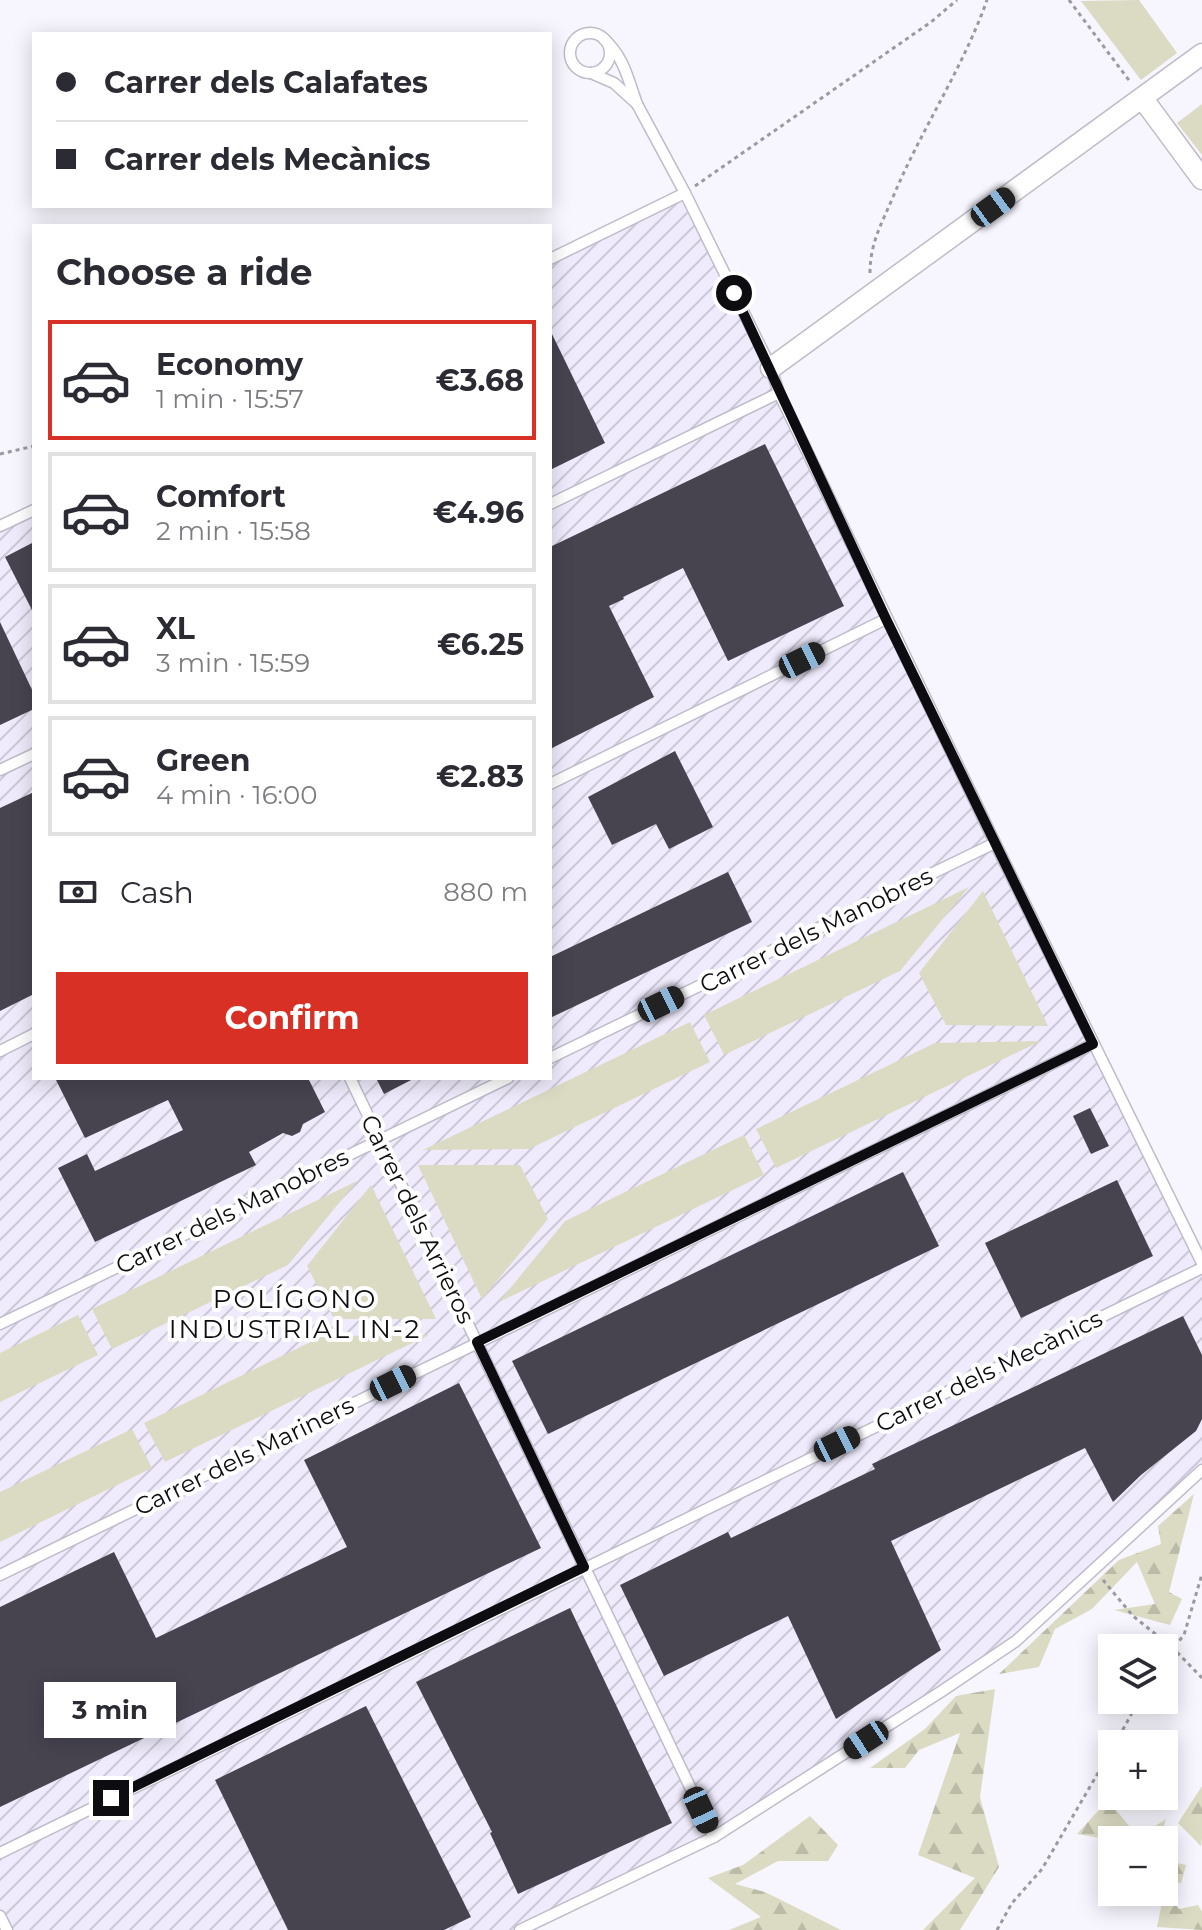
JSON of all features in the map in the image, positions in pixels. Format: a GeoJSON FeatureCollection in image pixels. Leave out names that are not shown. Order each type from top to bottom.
{"type":"FeatureCollection","features":[{"type":"Feature","properties":{"kind":"street"},"geometry":{"type":"LineString","coordinates":[[771,368],[1202,54]]}},
{"type":"Feature","properties":{"kind":"street"},"geometry":{"type":"LineString","coordinates":[[1143,99],[1202,179]]}},
{"type":"Feature","properties":{"kind":"lane"},"geometry":{"type":"LineString","coordinates":[[637,104],[614,83],[578,70],[573,65],[570,59],[574,39],[586,33],[599,35],[617,51],[623,62],[637,104],[685,193],[771,368],[779,393],[886,619],[1202,1265]]}},
{"type":"Feature","properties":{"kind":"lane"},"geometry":{"type":"LineString","coordinates":[[591,73],[607,63],[610,50],[604,39]]}},
{"type":"Feature","properties":{"kind":"lane"},"geometry":{"type":"LineString","coordinates":[[552,258],[685,193]]}},
{"type":"Feature","properties":{"kind":"lane"},"geometry":{"type":"LineString","coordinates":[[552,503],[779,393]]}},
{"type":"Feature","properties":{"kind":"lane"},"geometry":{"type":"LineString","coordinates":[[0,526],[32,511]]}},
{"type":"Feature","properties":{"kind":"lane"},"geometry":{"type":"LineString","coordinates":[[552,783],[886,619]]}},
{"type":"Feature","properties":{"kind":"lane"},"geometry":{"type":"LineString","coordinates":[[0,770],[32,755]]}},
{"type":"Feature","properties":{"kind":"lane","name":"Carrer dels Manobres"},"geometry":{"type":"LineString","coordinates":[[552,1057],[995,843]]}},
{"type":"Feature","properties":{"kind":"lane"},"geometry":{"type":"LineString","coordinates":[[0,1051],[32,1035]]}},
{"type":"Feature","properties":{"kind":"lane","name":"Carrer dels Mariners"},"geometry":{"type":"LineString","coordinates":[[0,1575],[1093,1044]]}},
{"type":"Feature","properties":{"kind":"lane","name":"Carrer dels Arrieros"},"geometry":{"type":"LineString","coordinates":[[351,1080],[714,1837]]}},
{"type":"Feature","properties":{"kind":"lane","name":"Carrer dels Manobres"},"geometry":{"type":"LineString","coordinates":[[0,1324],[504,1080]]}},
{"type":"Feature","properties":{"kind":"lane","name":"Carrer dels Mecànics"},"geometry":{"type":"LineString","coordinates":[[0,1853],[1202,1265]]}},
{"type":"Feature","properties":{"kind":"lane"},"geometry":{"type":"LineString","coordinates":[[520,1930],[714,1837],[942,1691],[1016,1641],[1202,1470]]}},
{"type":"Feature","properties":{"kind":"lane"},"geometry":{"type":"LineString","coordinates":[[0,1916],[7,1930]]}},
{"type":"Feature","properties":{"kind":"path"},"geometry":{"type":"LineString","coordinates":[[685,193],[931,22],[957,0]]}},
{"type":"Feature","properties":{"kind":"path"},"geometry":{"type":"LineString","coordinates":[[869,297],[870,250],[911,156],[978,25],[987,0]]}},
{"type":"Feature","properties":{"kind":"path"},"geometry":{"type":"LineString","coordinates":[[1069,0],[1143,99]]}},
{"type":"Feature","properties":{"kind":"path"},"geometry":{"type":"LineString","coordinates":[[0,454],[32,446]]}},
{"type":"Feature","properties":{"kind":"path"},"geometry":{"type":"LineString","coordinates":[[1096,1567],[1102,1579],[1133,1616],[1156,1634]]}},
{"type":"Feature","properties":{"kind":"path"},"geometry":{"type":"LineString","coordinates":[[1178,1642],[1184,1635],[1202,1574]]}},
{"type":"Feature","properties":{"kind":"path"},"geometry":{"type":"LineString","coordinates":[[1178,1653],[1202,1678]]}},
{"type":"Feature","properties":{"kind":"path"},"geometry":{"type":"LineString","coordinates":[[997,1930],[1012,1903],[1042,1869],[1098,1773]]}},
{"type":"Feature","properties":{"kind":"shaded area"},"geometry":{"type":"Polygon","coordinates":[[[679,197],[771,368],[1202,1263],[1202,1470],[1016,1641],[714,1837],[520,1930],[7,1930],[0,1916],[0,526],[32,511],[32,1080],[552,1080],[552,259],[679,197]]]}},
{"type":"Feature","properties":{"kind":"green space"},"geometry":{"type":"Polygon","coordinates":[[[1139,0],[1177,53],[1141,80],[1081,1],[1139,0]]]}},
{"type":"Feature","properties":{"kind":"green space"},"geometry":{"type":"Polygon","coordinates":[[[1202,104],[1202,155],[1177,123],[1202,104]]]}},
{"type":"Feature","properties":{"kind":"green space"},"geometry":{"type":"Polygon","coordinates":[[[969,887],[900,971],[724,1055],[704,1015],[969,887]]]}},
{"type":"Feature","properties":{"kind":"green space"},"geometry":{"type":"Polygon","coordinates":[[[983,891],[1048,1026],[946,1025],[919,973],[983,891]]]}},
{"type":"Feature","properties":{"kind":"green space"},"geometry":{"type":"Polygon","coordinates":[[[690,1022],[710,1062],[529,1149],[423,1150],[690,1022]]]}},
{"type":"Feature","properties":{"kind":"green space"},"geometry":{"type":"Polygon","coordinates":[[[1041,1041],[776,1168],[756,1129],[935,1043],[1041,1041]]]}},
{"type":"Feature","properties":{"kind":"green space"},"geometry":{"type":"Polygon","coordinates":[[[744,1135],[764,1175],[499,1302],[565,1221],[744,1135]]]}},
{"type":"Feature","properties":{"kind":"green space"},"geometry":{"type":"Polygon","coordinates":[[[418,1165],[520,1165],[548,1219],[482,1299],[418,1165]]]}},
{"type":"Feature","properties":{"kind":"green space"},"geometry":{"type":"Polygon","coordinates":[[[357,1181],[288,1265],[112,1349],[92,1309],[357,1181]]]}},
{"type":"Feature","properties":{"kind":"green space"},"geometry":{"type":"Polygon","coordinates":[[[371,1185],[436,1319],[334,1319],[307,1266],[371,1185]]]}},
{"type":"Feature","properties":{"kind":"green space"},"geometry":{"type":"Polygon","coordinates":[[[78,1315],[98,1355],[0,1402],[0,1353],[78,1315]]]}},
{"type":"Feature","properties":{"kind":"green space"},"geometry":{"type":"Polygon","coordinates":[[[429,1335],[165,1462],[144,1423],[323,1336],[429,1335]]]}},
{"type":"Feature","properties":{"kind":"green space"},"geometry":{"type":"Polygon","coordinates":[[[132,1429],[152,1468],[0,1542],[0,1492],[132,1429]]]}},
{"type":"Feature","properties":{"kind":"green space"},"geometry":{"type":"Polygon","coordinates":[[[1194,1494],[1169,1592],[1182,1599],[1170,1625],[1114,1610],[1155,1604],[1137,1562],[1092,1609],[1055,1629],[1039,1667],[999,1674],[1119,1560],[1161,1544],[1158,1526],[1194,1494]]]}},
{"type":"Feature","properties":{"kind":"green space"},"geometry":{"type":"Polygon","coordinates":[[[995,1689],[980,1797],[999,1867],[960,1930],[923,1930],[975,1878],[918,1855],[960,1733],[919,1750],[905,1768],[870,1768],[925,1729],[956,1696],[995,1689]]]}},
{"type":"Feature","properties":{"kind":"green space"},"geometry":{"type":"Polygon","coordinates":[[[1202,1786],[1202,1839],[1201,1846],[1178,1823],[1202,1786]]]}},
{"type":"Feature","properties":{"kind":"green space"},"geometry":{"type":"Polygon","coordinates":[[[1099,1810],[1116,1810],[1129,1826],[1098,1826],[1098,1838],[1077,1834],[1099,1810]]]}},
{"type":"Feature","properties":{"kind":"green space"},"geometry":{"type":"Polygon","coordinates":[[[810,1816],[838,1845],[828,1861],[778,1861],[735,1884],[765,1892],[841,1930],[729,1930],[761,1917],[708,1878],[743,1865],[810,1816]]]}},
{"type":"Feature","properties":{"kind":"green space"},"geometry":{"type":"Polygon","coordinates":[[[1178,1863],[1186,1865],[1181,1883],[1178,1883],[1178,1863]]]}},
{"type":"Feature","properties":{"kind":"green space"},"geometry":{"type":"Polygon","coordinates":[[[1198,1905],[1202,1912],[1202,1930],[1157,1927],[1161,1906],[1177,1906],[1179,1909],[1198,1905]]]}},
{"type":"Feature","properties":{"kind":"building"},"geometry":{"type":"Polygon","coordinates":[[[552,334],[605,443],[552,469],[552,334]]]}},
{"type":"Feature","properties":{"kind":"building"},"geometry":{"type":"Polygon","coordinates":[[[765,444],[844,606],[728,661],[683,568],[623,597],[609,606],[654,697],[552,748],[552,546],[765,444]]]}},
{"type":"Feature","properties":{"kind":"building"},"geometry":{"type":"Polygon","coordinates":[[[32,543],[32,610],[5,557],[32,543]]]}},
{"type":"Feature","properties":{"kind":"building"},"geometry":{"type":"Polygon","coordinates":[[[0,622],[32,690],[32,710],[0,725],[0,622]]]}},
{"type":"Feature","properties":{"kind":"building"},"geometry":{"type":"Polygon","coordinates":[[[675,751],[713,827],[669,849],[656,824],[612,845],[588,797],[675,751]]]}},
{"type":"Feature","properties":{"kind":"building"},"geometry":{"type":"Polygon","coordinates":[[[32,793],[32,995],[0,1011],[0,808],[32,793]]]}},
{"type":"Feature","properties":{"kind":"building"},"geometry":{"type":"Polygon","coordinates":[[[728,872],[752,922],[552,1017],[552,956],[728,872]]]}},
{"type":"Feature","properties":{"kind":"building"},"geometry":{"type":"Polygon","coordinates":[[[56,1080],[309,1080],[325,1112],[303,1124],[300,1132],[292,1136],[283,1133],[249,1152],[256,1165],[95,1242],[58,1168],[87,1154],[95,1171],[183,1130],[168,1100],[85,1138],[56,1080]]]}},
{"type":"Feature","properties":{"kind":"building"},"geometry":{"type":"Polygon","coordinates":[[[377,1080],[411,1080],[384,1094],[377,1080]]]}},
{"type":"Feature","properties":{"kind":"building"},"geometry":{"type":"Polygon","coordinates":[[[1090,1108],[1109,1146],[1091,1154],[1073,1116],[1090,1108]]]}},
{"type":"Feature","properties":{"kind":"building"},"geometry":{"type":"Polygon","coordinates":[[[903,1172],[939,1246],[548,1434],[512,1361],[903,1172]]]}},
{"type":"Feature","properties":{"kind":"building"},"geometry":{"type":"Polygon","coordinates":[[[1117,1180],[1153,1256],[1021,1318],[985,1243],[1117,1180]]]}},
{"type":"Feature","properties":{"kind":"building"},"geometry":{"type":"Polygon","coordinates":[[[1183,1316],[1202,1355],[1202,1419],[1196,1431],[1113,1502],[1085,1448],[891,1541],[941,1650],[836,1719],[788,1616],[664,1676],[620,1585],[728,1532],[731,1538],[875,1469],[872,1464],[1183,1316]]]}},
{"type":"Feature","properties":{"kind":"building"},"geometry":{"type":"Polygon","coordinates":[[[459,1383],[541,1548],[0,1807],[0,1607],[114,1552],[156,1638],[347,1547],[304,1460],[459,1383]]]}},
{"type":"Feature","properties":{"kind":"building"},"geometry":{"type":"Polygon","coordinates":[[[570,1608],[672,1823],[518,1894],[492,1832],[416,1682],[570,1608]]]}},
{"type":"Feature","properties":{"kind":"building"},"geometry":{"type":"Polygon","coordinates":[[[366,1706],[471,1917],[444,1930],[288,1930],[215,1780],[366,1706]]]}},
{"type":"Feature","properties":{"kind":"district","name":"POLÍGONO INDUSTRIAL IN-2"},"geometry":{"type":"Point","coordinates":[295,1314]}},
{"type":"Feature","properties":{"kind":"route"},"geometry":{"type":"LineString","coordinates":[[111,1798],[584,1567],[477,1342],[1093,1044],[886,619],[734,293]]}}]}
